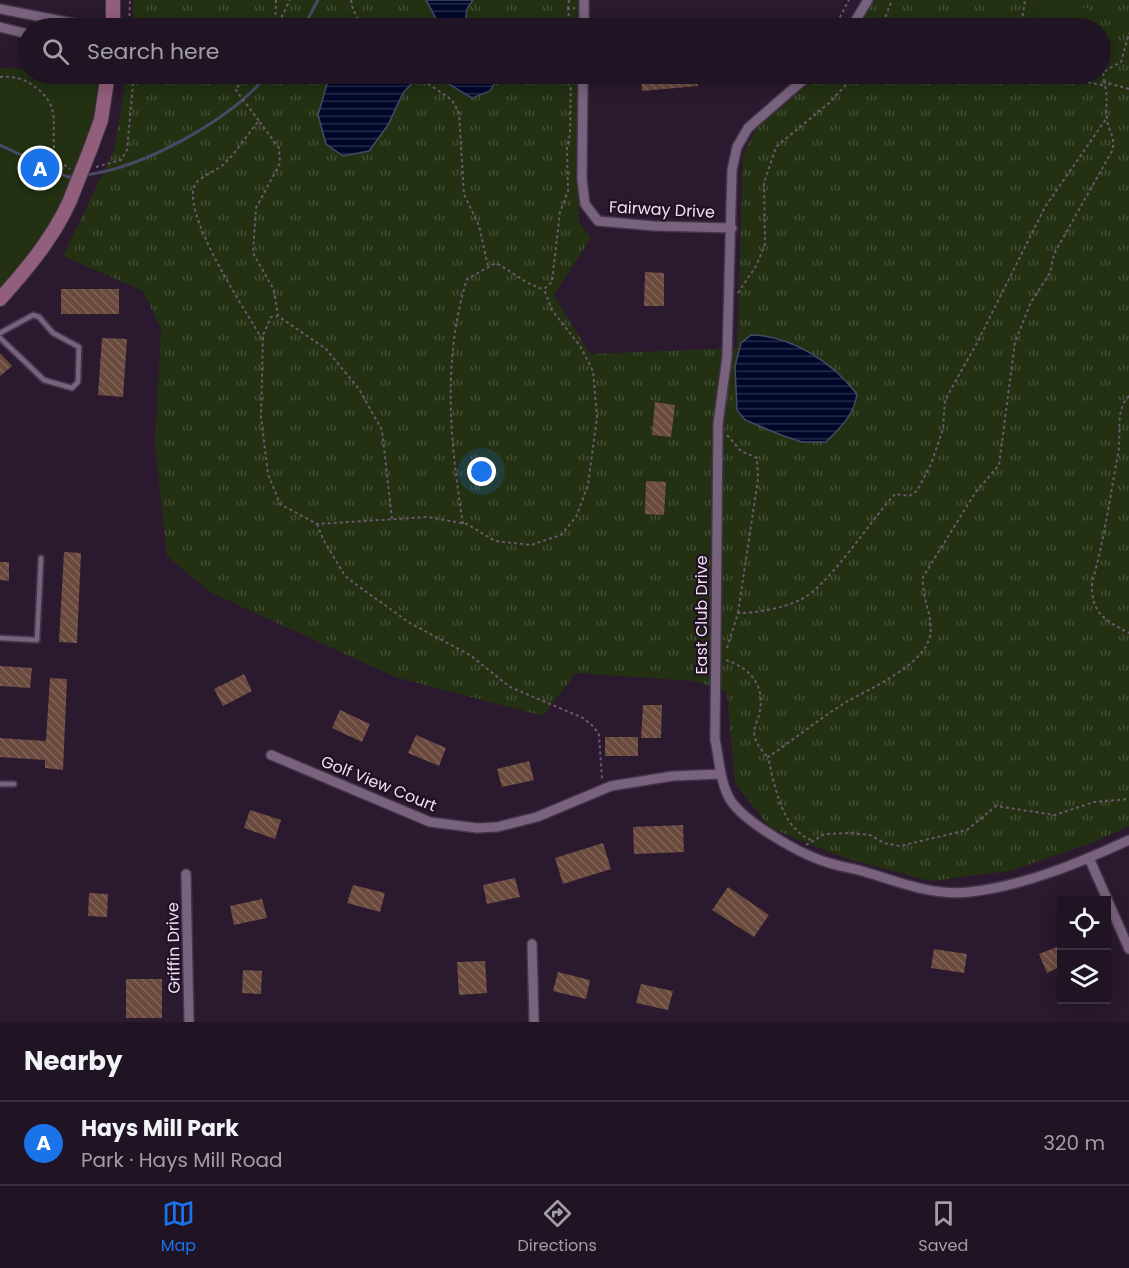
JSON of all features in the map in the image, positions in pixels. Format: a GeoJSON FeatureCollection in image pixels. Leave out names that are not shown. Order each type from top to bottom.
{"type":"FeatureCollection","features":[{"type":"Feature","properties":{"kind":"street"},"geometry":{"type":"LineString","coordinates":[[113,0],[113,18]]}},
{"type":"Feature","properties":{"kind":"street"},"geometry":{"type":"LineString","coordinates":[[857,18],[868,0]]}},
{"type":"Feature","properties":{"kind":"street"},"geometry":{"type":"LineString","coordinates":[[0,9],[46,18]]}},
{"type":"Feature","properties":{"kind":"street"},"geometry":{"type":"LineString","coordinates":[[0,27],[18,32]]}},
{"type":"Feature","properties":{"kind":"street"},"geometry":{"type":"LineString","coordinates":[[0,299],[26,271],[71,201],[101,120],[106,84]]}},
{"type":"Feature","properties":{"kind":"street","name":"Fairway Drive"},"geometry":{"type":"LineString","coordinates":[[583,84],[582,180],[585,204],[598,221],[654,226],[732,228]]}},
{"type":"Feature","properties":{"kind":"street","name":"East Club Drive"},"geometry":{"type":"LineString","coordinates":[[799,84],[748,128],[737,147],[732,170],[727,357],[718,424],[720,658],[716,739],[721,774],[731,801],[756,824],[825,862],[898,884],[956,892],[1008,885],[1089,858],[1129,840]]}},
{"type":"Feature","properties":{"kind":"street","name":"Golf View Court"},"geometry":{"type":"LineString","coordinates":[[271,755],[430,822],[477,828],[497,827],[528,820],[602,790],[630,782],[721,774]]}},
{"type":"Feature","properties":{"kind":"street"},"geometry":{"type":"LineString","coordinates":[[1089,858],[1129,949]]}},
{"type":"Feature","properties":{"kind":"street","name":"Griffin Drive"},"geometry":{"type":"LineString","coordinates":[[186,874],[189,1022]]}},
{"type":"Feature","properties":{"kind":"street"},"geometry":{"type":"LineString","coordinates":[[532,944],[534,1022]]}},
{"type":"Feature","properties":{"kind":"lane"},"geometry":{"type":"LineString","coordinates":[[0,333],[33,315],[39,317],[53,333],[79,347],[78,382],[72,388],[44,380],[0,338]]}},
{"type":"Feature","properties":{"kind":"lane"},"geometry":{"type":"LineString","coordinates":[[0,638],[38,640],[41,558]]}},
{"type":"Feature","properties":{"kind":"lane"},"geometry":{"type":"LineString","coordinates":[[0,784],[14,784]]}},
{"type":"Feature","properties":{"kind":"path"},"geometry":{"type":"LineString","coordinates":[[129,18],[130,0]]}},
{"type":"Feature","properties":{"kind":"path"},"geometry":{"type":"LineString","coordinates":[[275,18],[276,0]]}},
{"type":"Feature","properties":{"kind":"path"},"geometry":{"type":"LineString","coordinates":[[280,18],[290,0]]}},
{"type":"Feature","properties":{"kind":"path"},"geometry":{"type":"LineString","coordinates":[[351,0],[358,18]]}},
{"type":"Feature","properties":{"kind":"path"},"geometry":{"type":"LineString","coordinates":[[569,0],[569,18]]}},
{"type":"Feature","properties":{"kind":"path"},"geometry":{"type":"LineString","coordinates":[[839,18],[849,0]]}},
{"type":"Feature","properties":{"kind":"path"},"geometry":{"type":"LineString","coordinates":[[885,18],[892,0]]}},
{"type":"Feature","properties":{"kind":"path"},"geometry":{"type":"LineString","coordinates":[[1022,18],[1025,0]]}},
{"type":"Feature","properties":{"kind":"path"},"geometry":{"type":"LineString","coordinates":[[568,9],[584,4]]}},
{"type":"Feature","properties":{"kind":"path"},"geometry":{"type":"LineString","coordinates":[[1111,68],[1121,62],[1129,33]]}},
{"type":"Feature","properties":{"kind":"path"},"geometry":{"type":"LineString","coordinates":[[0,77],[18,78]]}},
{"type":"Feature","properties":{"kind":"path"},"geometry":{"type":"LineString","coordinates":[[31,84],[46,97],[54,114],[56,159],[65,168],[72,170]]}},
{"type":"Feature","properties":{"kind":"path"},"geometry":{"type":"LineString","coordinates":[[88,168],[115,163],[125,156],[135,84]]}},
{"type":"Feature","properties":{"kind":"path"},"geometry":{"type":"LineString","coordinates":[[241,84],[235,89],[279,148],[280,163],[256,208],[253,253],[274,290],[278,316]]}},
{"type":"Feature","properties":{"kind":"path"},"geometry":{"type":"LineString","coordinates":[[428,84],[452,100],[459,113],[464,194],[479,226],[488,266]]}},
{"type":"Feature","properties":{"kind":"path"},"geometry":{"type":"LineString","coordinates":[[544,290],[552,282],[560,212],[568,191],[567,148],[570,134],[572,84]]}},
{"type":"Feature","properties":{"kind":"path"},"geometry":{"type":"LineString","coordinates":[[729,308],[756,266],[765,245],[764,183],[776,147],[829,104],[847,84]]}},
{"type":"Feature","properties":{"kind":"path"},"geometry":{"type":"LineString","coordinates":[[768,757],[849,701],[875,689],[918,656],[930,637],[929,620],[921,591],[923,577],[975,493],[999,465],[1016,342],[1031,302],[1050,273],[1054,254],[1112,151],[1115,140],[1107,118],[1109,99],[1104,84],[1129,88]]}},
{"type":"Feature","properties":{"kind":"path"},"geometry":{"type":"LineString","coordinates":[[738,613],[752,613],[801,599],[814,590],[843,559],[895,494],[909,496],[917,490],[931,464],[943,429],[945,399],[978,341],[1045,207],[1107,118]]}},
{"type":"Feature","properties":{"kind":"path"},"geometry":{"type":"LineString","coordinates":[[259,121],[225,163],[196,182],[191,197],[206,237],[230,288],[249,315],[263,342]]}},
{"type":"Feature","properties":{"kind":"path"},"geometry":{"type":"LineString","coordinates":[[392,519],[382,430],[359,389],[326,349],[278,316],[271,317],[263,334],[261,417],[268,474],[280,504],[317,524],[428,517],[463,524],[495,541],[531,545],[561,535],[576,517],[588,485],[597,417],[592,371],[580,346],[552,309],[544,290],[526,284],[513,271],[496,263],[467,279],[456,314],[449,416],[463,524]]}},
{"type":"Feature","properties":{"kind":"path"},"geometry":{"type":"LineString","coordinates":[[1129,396],[1122,404],[1119,416],[1118,450],[1092,583],[1091,601],[1095,610],[1129,633]]}},
{"type":"Feature","properties":{"kind":"path"},"geometry":{"type":"LineString","coordinates":[[718,424],[741,451],[757,458],[758,479],[738,613],[720,658],[738,664],[752,675],[761,691],[760,713],[754,732],[760,749],[768,757],[786,816],[800,835],[812,840]]}},
{"type":"Feature","properties":{"kind":"path"},"geometry":{"type":"LineString","coordinates":[[317,524],[323,539],[345,576],[364,591],[410,623],[470,655],[510,687],[583,718],[594,726],[598,735],[602,790]]}},
{"type":"Feature","properties":{"kind":"path"},"geometry":{"type":"LineString","coordinates":[[800,850],[812,840],[825,834],[850,833],[870,835],[884,843],[900,846],[966,830],[996,806],[1055,815],[1094,802],[1129,800]]}},
{"type":"Feature","properties":{"kind":"green space"},"geometry":{"type":"Polygon","coordinates":[[[133,0],[578,0],[578,18],[133,18],[133,0]]]}},
{"type":"Feature","properties":{"kind":"green space"},"geometry":{"type":"Polygon","coordinates":[[[875,0],[1129,0],[1129,826],[1089,844],[1010,871],[930,881],[845,858],[770,828],[735,783],[727,692],[694,681],[576,673],[543,716],[395,677],[212,593],[167,556],[155,444],[161,329],[143,291],[63,256],[114,150],[125,84],[578,84],[579,222],[591,238],[554,295],[590,354],[737,348],[743,155],[756,129],[808,84],[1111,84],[1111,18],[864,18],[875,0]]]}},
{"type":"Feature","properties":{"kind":"green space"},"geometry":{"type":"Polygon","coordinates":[[[1038,0],[1090,9],[1088,18],[1035,18],[1038,0]]]}},
{"type":"Feature","properties":{"kind":"green space"},"geometry":{"type":"Polygon","coordinates":[[[0,68],[18,69],[18,84],[100,84],[93,123],[63,209],[0,294],[0,68]]]}},
{"type":"Feature","properties":{"kind":"water"},"geometry":{"type":"Polygon","coordinates":[[[426,0],[473,0],[467,9],[466,18],[436,18],[426,0]]]}},
{"type":"Feature","properties":{"kind":"water"},"geometry":{"type":"Polygon","coordinates":[[[327,84],[411,84],[403,93],[388,125],[369,151],[343,156],[326,144],[318,115],[327,84]]]}},
{"type":"Feature","properties":{"kind":"water"},"geometry":{"type":"Polygon","coordinates":[[[449,84],[494,84],[490,91],[472,98],[449,84]]]}},
{"type":"Feature","properties":{"kind":"water"},"geometry":{"type":"Polygon","coordinates":[[[751,335],[781,340],[810,353],[836,371],[857,394],[850,414],[826,442],[802,442],[781,435],[745,420],[737,410],[735,366],[741,343],[751,335]]]}},
{"type":"Feature","properties":{"kind":"building"},"geometry":{"type":"Polygon","coordinates":[[[642,84],[698,84],[698,86],[642,91],[642,84]]]}},
{"type":"Feature","properties":{"kind":"building"},"geometry":{"type":"Polygon","coordinates":[[[645,272],[664,273],[664,306],[644,306],[645,272]]]}},
{"type":"Feature","properties":{"kind":"building"},"geometry":{"type":"Polygon","coordinates":[[[61,289],[119,289],[119,314],[61,314],[61,289]]]}},
{"type":"Feature","properties":{"kind":"building"},"geometry":{"type":"Polygon","coordinates":[[[102,338],[127,339],[123,397],[98,395],[102,338]]]}},
{"type":"Feature","properties":{"kind":"building"},"geometry":{"type":"Polygon","coordinates":[[[0,353],[12,366],[0,376],[0,353]]]}},
{"type":"Feature","properties":{"kind":"building"},"geometry":{"type":"Polygon","coordinates":[[[655,402],[675,405],[671,437],[652,435],[655,402]]]}},
{"type":"Feature","properties":{"kind":"building"},"geometry":{"type":"Polygon","coordinates":[[[646,481],[666,482],[664,515],[645,514],[646,481]]]}},
{"type":"Feature","properties":{"kind":"building"},"geometry":{"type":"Polygon","coordinates":[[[64,552],[81,553],[77,643],[59,642],[64,552]]]}},
{"type":"Feature","properties":{"kind":"building"},"geometry":{"type":"Polygon","coordinates":[[[0,562],[9,562],[9,581],[0,580],[0,562]]]}},
{"type":"Feature","properties":{"kind":"building"},"geometry":{"type":"Polygon","coordinates":[[[0,666],[32,668],[30,688],[0,686],[0,666]]]}},
{"type":"Feature","properties":{"kind":"building"},"geometry":{"type":"Polygon","coordinates":[[[244,674],[252,691],[223,706],[214,689],[244,674]]]}},
{"type":"Feature","properties":{"kind":"building"},"geometry":{"type":"Polygon","coordinates":[[[50,678],[67,679],[63,770],[45,768],[45,760],[0,757],[0,738],[46,741],[50,678]]]}},
{"type":"Feature","properties":{"kind":"building"},"geometry":{"type":"Polygon","coordinates":[[[643,705],[662,705],[661,738],[641,738],[643,705]]]}},
{"type":"Feature","properties":{"kind":"building"},"geometry":{"type":"Polygon","coordinates":[[[340,710],[370,724],[362,742],[332,728],[340,710]]]}},
{"type":"Feature","properties":{"kind":"building"},"geometry":{"type":"Polygon","coordinates":[[[416,735],[446,748],[439,766],[408,753],[416,735]]]}},
{"type":"Feature","properties":{"kind":"building"},"geometry":{"type":"Polygon","coordinates":[[[605,737],[638,737],[638,756],[605,756],[605,737]]]}},
{"type":"Feature","properties":{"kind":"building"},"geometry":{"type":"Polygon","coordinates":[[[529,761],[534,780],[502,787],[497,769],[529,761]]]}},
{"type":"Feature","properties":{"kind":"building"},"geometry":{"type":"Polygon","coordinates":[[[250,810],[281,820],[275,839],[244,828],[250,810]]]}},
{"type":"Feature","properties":{"kind":"building"},"geometry":{"type":"Polygon","coordinates":[[[683,825],[684,852],[634,854],[633,827],[683,825]]]}},
{"type":"Feature","properties":{"kind":"building"},"geometry":{"type":"Polygon","coordinates":[[[603,843],[611,869],[563,884],[555,858],[603,843]]]}},
{"type":"Feature","properties":{"kind":"building"},"geometry":{"type":"Polygon","coordinates":[[[515,878],[520,897],[487,904],[483,885],[515,878]]]}},
{"type":"Feature","properties":{"kind":"building"},"geometry":{"type":"Polygon","coordinates":[[[353,885],[385,893],[380,912],[347,903],[353,885]]]}},
{"type":"Feature","properties":{"kind":"building"},"geometry":{"type":"Polygon","coordinates":[[[728,887],[769,915],[754,937],[712,910],[728,887]]]}},
{"type":"Feature","properties":{"kind":"building"},"geometry":{"type":"Polygon","coordinates":[[[89,893],[108,894],[107,917],[88,916],[89,893]]]}},
{"type":"Feature","properties":{"kind":"building"},"geometry":{"type":"Polygon","coordinates":[[[262,899],[267,918],[234,925],[230,906],[262,899]]]}},
{"type":"Feature","properties":{"kind":"building"},"geometry":{"type":"Polygon","coordinates":[[[1057,947],[1057,968],[1047,973],[1039,954],[1057,947]]]}},
{"type":"Feature","properties":{"kind":"building"},"geometry":{"type":"Polygon","coordinates":[[[934,949],[967,954],[964,973],[931,968],[934,949]]]}},
{"type":"Feature","properties":{"kind":"building"},"geometry":{"type":"Polygon","coordinates":[[[485,961],[487,993],[459,995],[457,962],[485,961]]]}},
{"type":"Feature","properties":{"kind":"building"},"geometry":{"type":"Polygon","coordinates":[[[243,970],[262,971],[261,994],[242,993],[243,970]]]}},
{"type":"Feature","properties":{"kind":"building"},"geometry":{"type":"Polygon","coordinates":[[[558,972],[590,980],[586,999],[553,991],[558,972]]]}},
{"type":"Feature","properties":{"kind":"building"},"geometry":{"type":"Polygon","coordinates":[[[126,979],[162,979],[162,1018],[126,1018],[126,979]]]}},
{"type":"Feature","properties":{"kind":"building"},"geometry":{"type":"Polygon","coordinates":[[[641,984],[673,991],[668,1010],[636,1003],[641,984]]]}},
{"type":"Feature","properties":{"kind":"waterway"},"geometry":{"type":"LineString","coordinates":[[308,18],[318,0]]}},
{"type":"Feature","properties":{"kind":"waterway"},"geometry":{"type":"LineString","coordinates":[[85,175],[133,163],[184,139],[232,108],[259,84]]}},
{"type":"Feature","properties":{"kind":"waterway"},"geometry":{"type":"LineString","coordinates":[[0,145],[68,177],[75,176]]}},
{"type":"Feature","properties":{"kind":"place","name":"Hays Mill Park"},"geometry":{"type":"Point","coordinates":[40,168]}}]}
